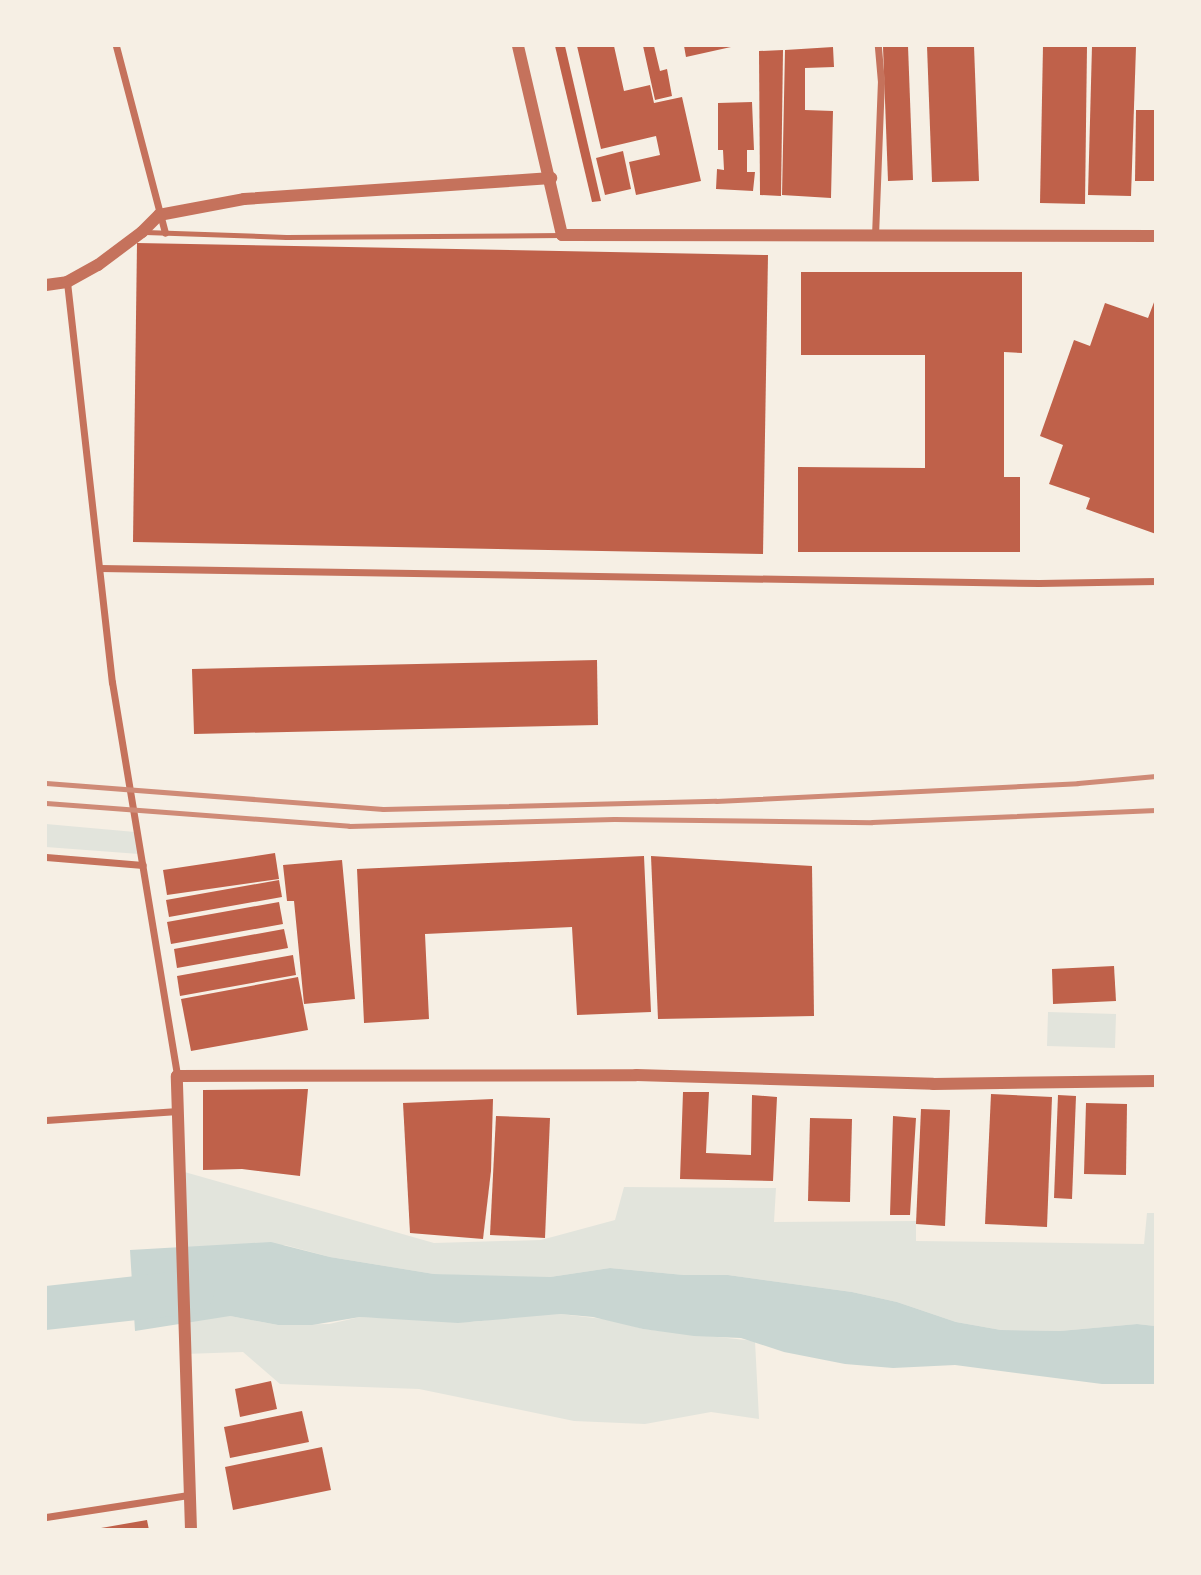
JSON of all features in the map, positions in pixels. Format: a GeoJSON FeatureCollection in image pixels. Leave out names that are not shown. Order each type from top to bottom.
{"type":"FeatureCollection","features":[{"type":"Feature","properties":{"kind":"street"},"geometry":{"type":"LineString","coordinates":[[116,46],[165,233]]}},
{"type":"Feature","properties":{"kind":"street"},"geometry":{"type":"LineString","coordinates":[[518,46],[551,178],[562,235],[1156,236]]}},
{"type":"Feature","properties":{"kind":"street"},"geometry":{"type":"LineString","coordinates":[[875,236],[880,108],[878,46]]}},
{"type":"Feature","properties":{"kind":"street"},"geometry":{"type":"LineString","coordinates":[[46,285],[67,282],[98,265],[142,232],[159,215],[244,199],[551,178]]}},
{"type":"Feature","properties":{"kind":"street"},"geometry":{"type":"LineString","coordinates":[[67,282],[112,682],[177,1076],[185,1412],[191,1530]]}},
{"type":"Feature","properties":{"kind":"street"},"geometry":{"type":"LineString","coordinates":[[100,568],[1039,583],[1156,581]]}},
{"type":"Feature","properties":{"kind":"street"},"geometry":{"type":"LineString","coordinates":[[46,857],[143,865]]}},
{"type":"Feature","properties":{"kind":"street"},"geometry":{"type":"LineString","coordinates":[[177,1076],[636,1075],[933,1084],[1156,1081]]}},
{"type":"Feature","properties":{"kind":"street"},"geometry":{"type":"LineString","coordinates":[[46,1120],[178,1111]]}},
{"type":"Feature","properties":{"kind":"street"},"geometry":{"type":"LineString","coordinates":[[46,1517],[188,1495]]}},
{"type":"Feature","properties":{"kind":"lane"},"geometry":{"type":"LineString","coordinates":[[142,232],[286,237],[562,235]]}},
{"type":"Feature","properties":{"kind":"shaded area"},"geometry":{"type":"Polygon","coordinates":[[[46,824],[135,832],[139,854],[46,847],[46,824]]]}},
{"type":"Feature","properties":{"kind":"shaded area"},"geometry":{"type":"Polygon","coordinates":[[[1048,1012],[1116,1014],[1115,1048],[1047,1046],[1048,1012]]]}},
{"type":"Feature","properties":{"kind":"shaded area"},"geometry":{"type":"Polygon","coordinates":[[[181,1171],[434,1243],[541,1240],[615,1220],[624,1187],[776,1188],[774,1222],[916,1221],[916,1241],[1144,1244],[1147,1213],[1155,1213],[1155,1326],[1137,1324],[1060,1331],[1001,1330],[956,1322],[897,1302],[852,1292],[728,1275],[684,1275],[610,1268],[550,1277],[504,1278],[434,1274],[330,1257],[285,1245],[182,1248],[181,1171]]]}},
{"type":"Feature","properties":{"kind":"shaded area"},"geometry":{"type":"Polygon","coordinates":[[[271,1242],[330,1257],[434,1274],[550,1277],[610,1268],[684,1275],[728,1275],[852,1292],[897,1302],[956,1322],[1001,1330],[1060,1331],[1137,1324],[1155,1326],[1155,1384],[1102,1384],[955,1365],[893,1368],[845,1364],[784,1352],[741,1338],[694,1336],[643,1329],[593,1317],[560,1314],[458,1323],[360,1317],[312,1325],[278,1325],[230,1316],[135,1331],[130,1250],[271,1242]]]}},
{"type":"Feature","properties":{"kind":"shaded area"},"geometry":{"type":"Polygon","coordinates":[[[560,1314],[612,1320],[643,1329],[755,1341],[759,1419],[711,1412],[645,1424],[574,1421],[419,1389],[280,1384],[243,1352],[184,1354],[183,1323],[215,1316],[230,1316],[278,1325],[329,1324],[360,1317],[474,1322],[523,1315],[560,1314]]]}},
{"type":"Feature","properties":{"kind":"building"},"geometry":{"type":"Polygon","coordinates":[[[555,46],[565,46],[601,201],[592,202],[555,46]]]}},
{"type":"Feature","properties":{"kind":"building"},"geometry":{"type":"Polygon","coordinates":[[[577,46],[614,46],[624,91],[650,85],[654,103],[682,97],[701,181],[636,195],[629,162],[660,155],[656,136],[601,149],[577,46]]]}},
{"type":"Feature","properties":{"kind":"building"},"geometry":{"type":"Polygon","coordinates":[[[643,46],[654,46],[660,71],[667,69],[672,96],[655,100],[643,46]]]}},
{"type":"Feature","properties":{"kind":"building"},"geometry":{"type":"Polygon","coordinates":[[[684,46],[730,46],[731,47],[686,57],[684,46]]]}},
{"type":"Feature","properties":{"kind":"building"},"geometry":{"type":"Polygon","coordinates":[[[908,46],[913,180],[888,181],[883,47],[908,46]]]}},
{"type":"Feature","properties":{"kind":"building"},"geometry":{"type":"Polygon","coordinates":[[[927,46],[974,46],[979,181],[932,182],[927,46]]]}},
{"type":"Feature","properties":{"kind":"building"},"geometry":{"type":"Polygon","coordinates":[[[1043,46],[1087,46],[1085,204],[1040,203],[1043,46]]]}},
{"type":"Feature","properties":{"kind":"building"},"geometry":{"type":"Polygon","coordinates":[[[1092,46],[1136,47],[1131,196],[1088,195],[1092,46]]]}},
{"type":"Feature","properties":{"kind":"building"},"geometry":{"type":"Polygon","coordinates":[[[833,47],[834,67],[805,68],[805,110],[833,111],[831,198],[782,195],[785,50],[833,47]]]}},
{"type":"Feature","properties":{"kind":"building"},"geometry":{"type":"Polygon","coordinates":[[[783,50],[781,196],[760,195],[759,51],[783,50]]]}},
{"type":"Feature","properties":{"kind":"building"},"geometry":{"type":"Polygon","coordinates":[[[752,102],[754,150],[747,150],[747,172],[755,172],[753,191],[716,189],[717,169],[724,170],[723,150],[718,150],[718,103],[752,102]]]}},
{"type":"Feature","properties":{"kind":"building"},"geometry":{"type":"Polygon","coordinates":[[[1136,110],[1156,110],[1156,181],[1135,181],[1136,110]]]}},
{"type":"Feature","properties":{"kind":"building"},"geometry":{"type":"Polygon","coordinates":[[[623,151],[631,189],[605,195],[596,158],[623,151]]]}},
{"type":"Feature","properties":{"kind":"building"},"geometry":{"type":"Polygon","coordinates":[[[137,243],[768,255],[763,554],[133,542],[137,243]]]}},
{"type":"Feature","properties":{"kind":"building"},"geometry":{"type":"Polygon","coordinates":[[[801,272],[1022,272],[1022,353],[1004,352],[1004,477],[1020,477],[1020,552],[798,552],[798,467],[925,468],[925,355],[801,355],[801,272]]]}},
{"type":"Feature","properties":{"kind":"building"},"geometry":{"type":"Polygon","coordinates":[[[1156,297],[1156,534],[1086,509],[1090,498],[1049,484],[1063,445],[1040,436],[1074,340],[1090,346],[1105,303],[1148,318],[1156,297]]]}},
{"type":"Feature","properties":{"kind":"building"},"geometry":{"type":"Polygon","coordinates":[[[597,660],[598,725],[194,734],[192,669],[597,660]]]}},
{"type":"Feature","properties":{"kind":"building"},"geometry":{"type":"Polygon","coordinates":[[[275,853],[279,879],[167,895],[163,870],[275,853]]]}},
{"type":"Feature","properties":{"kind":"building"},"geometry":{"type":"Polygon","coordinates":[[[644,856],[651,1012],[577,1015],[572,927],[425,934],[429,1019],[364,1023],[357,869],[644,856]]]}},
{"type":"Feature","properties":{"kind":"building"},"geometry":{"type":"Polygon","coordinates":[[[651,856],[812,866],[814,1016],[658,1019],[651,856]]]}},
{"type":"Feature","properties":{"kind":"building"},"geometry":{"type":"Polygon","coordinates":[[[342,860],[355,999],[304,1004],[294,901],[287,901],[283,865],[342,860]]]}},
{"type":"Feature","properties":{"kind":"building"},"geometry":{"type":"Polygon","coordinates":[[[279,880],[282,897],[169,917],[166,900],[279,880]]]}},
{"type":"Feature","properties":{"kind":"building"},"geometry":{"type":"Polygon","coordinates":[[[279,902],[283,924],[171,944],[167,922],[279,902]]]}},
{"type":"Feature","properties":{"kind":"building"},"geometry":{"type":"Polygon","coordinates":[[[284,929],[288,948],[177,968],[174,949],[284,929]]]}},
{"type":"Feature","properties":{"kind":"building"},"geometry":{"type":"Polygon","coordinates":[[[293,955],[296,975],[180,996],[177,976],[293,955]]]}},
{"type":"Feature","properties":{"kind":"building"},"geometry":{"type":"Polygon","coordinates":[[[1114,966],[1116,1001],[1053,1004],[1052,969],[1114,966]]]}},
{"type":"Feature","properties":{"kind":"building"},"geometry":{"type":"Polygon","coordinates":[[[298,977],[308,1030],[191,1051],[181,999],[298,977]]]}},
{"type":"Feature","properties":{"kind":"building"},"geometry":{"type":"Polygon","coordinates":[[[308,1089],[300,1176],[242,1169],[203,1170],[203,1090],[308,1089]]]}},
{"type":"Feature","properties":{"kind":"building"},"geometry":{"type":"Polygon","coordinates":[[[683,1092],[709,1092],[706,1153],[751,1155],[752,1095],[777,1097],[773,1181],[680,1179],[683,1092]]]}},
{"type":"Feature","properties":{"kind":"building"},"geometry":{"type":"Polygon","coordinates":[[[991,1094],[1052,1097],[1047,1227],[985,1224],[991,1094]]]}},
{"type":"Feature","properties":{"kind":"building"},"geometry":{"type":"Polygon","coordinates":[[[1058,1095],[1076,1096],[1072,1199],[1054,1198],[1058,1095]]]}},
{"type":"Feature","properties":{"kind":"building"},"geometry":{"type":"Polygon","coordinates":[[[493,1099],[491,1171],[483,1239],[410,1233],[403,1103],[493,1099]]]}},
{"type":"Feature","properties":{"kind":"building"},"geometry":{"type":"Polygon","coordinates":[[[1086,1103],[1127,1104],[1126,1175],[1084,1174],[1086,1103]]]}},
{"type":"Feature","properties":{"kind":"building"},"geometry":{"type":"Polygon","coordinates":[[[921,1109],[950,1110],[945,1226],[916,1224],[921,1109]]]}},
{"type":"Feature","properties":{"kind":"building"},"geometry":{"type":"Polygon","coordinates":[[[496,1116],[550,1118],[545,1238],[490,1235],[496,1116]]]}},
{"type":"Feature","properties":{"kind":"building"},"geometry":{"type":"Polygon","coordinates":[[[893,1116],[916,1118],[910,1215],[890,1215],[893,1116]]]}},
{"type":"Feature","properties":{"kind":"building"},"geometry":{"type":"Polygon","coordinates":[[[810,1118],[852,1119],[850,1202],[808,1201],[810,1118]]]}},
{"type":"Feature","properties":{"kind":"building"},"geometry":{"type":"Polygon","coordinates":[[[271,1381],[277,1409],[240,1417],[235,1389],[271,1381]]]}},
{"type":"Feature","properties":{"kind":"building"},"geometry":{"type":"Polygon","coordinates":[[[302,1411],[309,1442],[230,1458],[224,1427],[302,1411]]]}},
{"type":"Feature","properties":{"kind":"building"},"geometry":{"type":"Polygon","coordinates":[[[322,1447],[331,1490],[233,1510],[225,1467],[322,1447]]]}},
{"type":"Feature","properties":{"kind":"building"},"geometry":{"type":"Polygon","coordinates":[[[147,1520],[149,1530],[101,1530],[101,1528],[147,1520]]]}},
{"type":"Feature","properties":{"kind":"waterway"},"geometry":{"type":"LineString","coordinates":[[46,1308],[192,1292]]}},
{"type":"Feature","properties":{"kind":"railway"},"geometry":{"type":"LineString","coordinates":[[46,783],[383,809],[716,801],[1078,783],[1156,776]]}},
{"type":"Feature","properties":{"kind":"railway"},"geometry":{"type":"LineString","coordinates":[[46,803],[349,826],[614,819],[872,822],[1156,810]]}}]}
